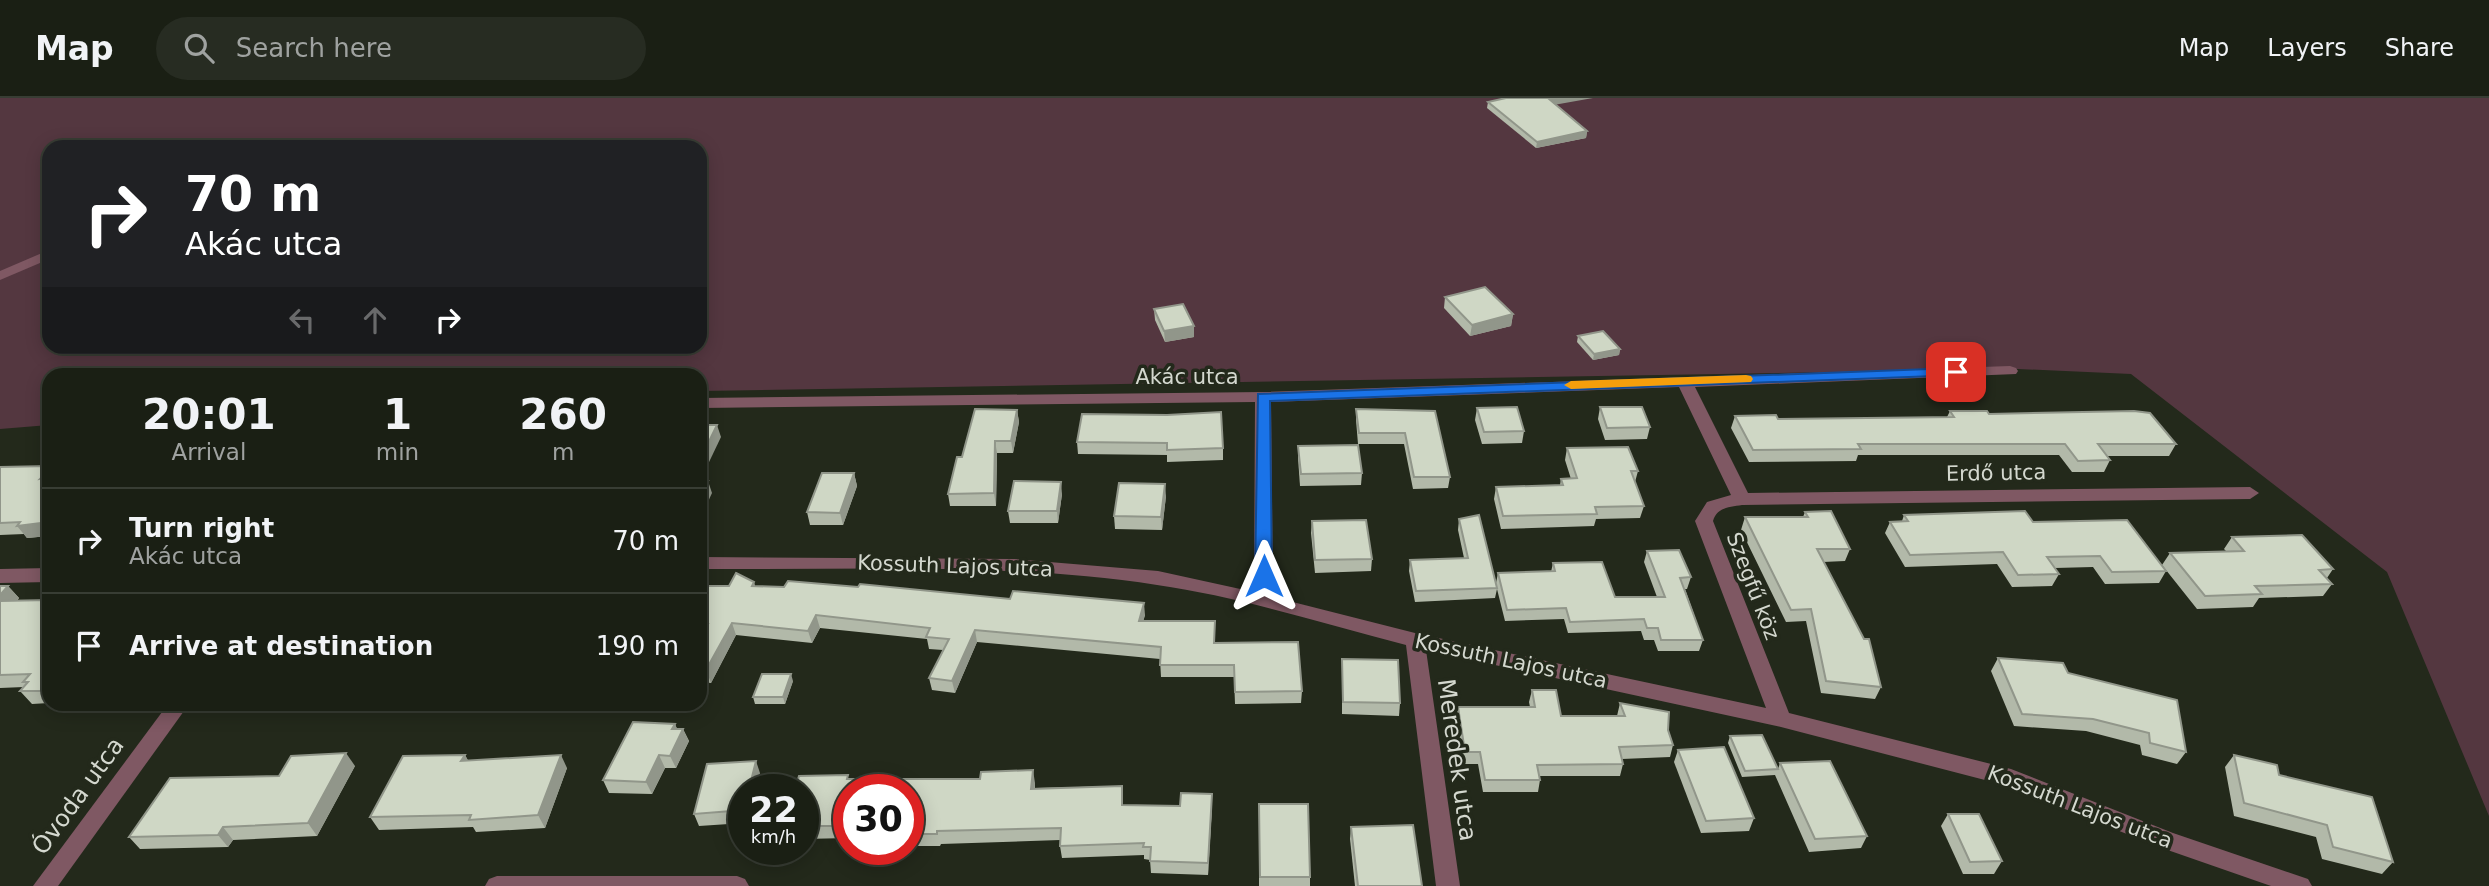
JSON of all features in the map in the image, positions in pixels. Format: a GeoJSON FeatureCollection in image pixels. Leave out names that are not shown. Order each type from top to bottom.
{"type":"FeatureCollection","features":[{"type":"Feature","properties":{"kind":"street"},"geometry":{"type":"LineString","coordinates":[[0,276],[42,257]]}},
{"type":"Feature","properties":{"kind":"street","name":"Akác utca"},"geometry":{"type":"LineString","coordinates":[[707,403],[1263,397],[2010,371]]}},
{"type":"Feature","properties":{"kind":"street","name":"Szegfű köz"},"geometry":{"type":"LineString","coordinates":[[1684,381],[1742,499],[1711,506],[1705,513],[1703,522],[1781,719]]}},
{"type":"Feature","properties":{"kind":"street"},"geometry":{"type":"LineString","coordinates":[[1263,397],[1264,601]]}},
{"type":"Feature","properties":{"kind":"street","name":"Erdő utca"},"geometry":{"type":"LineString","coordinates":[[1742,499],[2250,493]]}},
{"type":"Feature","properties":{"kind":"street","name":"Kossuth Lajos utca"},"geometry":{"type":"LineString","coordinates":[[707,563],[1014,565],[1158,578],[1264,601],[1415,640],[1781,719],[2011,778],[2167,840],[2300,886]]}},
{"type":"Feature","properties":{"kind":"street"},"geometry":{"type":"LineString","coordinates":[[0,576],[42,575]]}},
{"type":"Feature","properties":{"kind":"street","name":"Meredek utca"},"geometry":{"type":"LineString","coordinates":[[1415,640],[1448,886]]}},
{"type":"Feature","properties":{"kind":"street","name":"Óvoda utca"},"geometry":{"type":"LineString","coordinates":[[45,886],[174,711]]}},
{"type":"Feature","properties":{"kind":"street"},"geometry":{"type":"LineString","coordinates":[[497,886],[737,886]]}},
{"type":"Feature","properties":{"kind":"shaded area"},"geometry":{"type":"Polygon","coordinates":[[[0,98],[2489,98],[2489,816],[2387,572],[2131,374],[2018,369],[707,391],[707,368],[42,368],[42,426],[0,429],[0,98]]]}},
{"type":"Feature","properties":{"kind":"building"},"geometry":{"type":"Polygon","coordinates":[[[1506,98],[1556,98],[1549,99],[1587,131],[1537,142],[1488,102],[1506,98]]]}},
{"type":"Feature","properties":{"kind":"building"},"geometry":{"type":"Polygon","coordinates":[[[1485,287],[1513,314],[1472,325],[1445,297],[1485,287]]]}},
{"type":"Feature","properties":{"kind":"building"},"geometry":{"type":"Polygon","coordinates":[[[1183,304],[1194,326],[1164,331],[1154,309],[1183,304]]]}},
{"type":"Feature","properties":{"kind":"building"},"geometry":{"type":"Polygon","coordinates":[[[1603,331],[1620,349],[1594,354],[1578,336],[1603,331]]]}},
{"type":"Feature","properties":{"kind":"building"},"geometry":{"type":"Polygon","coordinates":[[[1517,407],[1524,431],[1484,432],[1477,408],[1517,407]]]}},
{"type":"Feature","properties":{"kind":"building"},"geometry":{"type":"Polygon","coordinates":[[[1600,407],[1642,407],[1650,427],[1607,428],[1600,407]]]}},
{"type":"Feature","properties":{"kind":"building"},"geometry":{"type":"Polygon","coordinates":[[[975,409],[1017,410],[1011,441],[995,441],[994,493],[948,494],[957,457],[962,457],[975,409]]]}},
{"type":"Feature","properties":{"kind":"building"},"geometry":{"type":"Polygon","coordinates":[[[1356,409],[1435,411],[1450,477],[1414,477],[1405,433],[1359,433],[1356,409]]]}},
{"type":"Feature","properties":{"kind":"building"},"geometry":{"type":"Polygon","coordinates":[[[1950,411],[1987,411],[1989,414],[2150,413],[2176,444],[2098,444],[2110,460],[2078,461],[2065,444],[1858,444],[1861,449],[1753,450],[1735,416],[1776,415],[1778,419],[1954,417],[1950,411]]]}},
{"type":"Feature","properties":{"kind":"building"},"geometry":{"type":"Polygon","coordinates":[[[1221,412],[1223,448],[1167,450],[1167,443],[1077,442],[1082,414],[1167,415],[1221,412]]]}},
{"type":"Feature","properties":{"kind":"building"},"geometry":{"type":"Polygon","coordinates":[[[707,425],[717,425],[707,446],[707,425]]]}},
{"type":"Feature","properties":{"kind":"building"},"geometry":{"type":"Polygon","coordinates":[[[1358,445],[1362,473],[1301,474],[1298,446],[1358,445]]]}},
{"type":"Feature","properties":{"kind":"building"},"geometry":{"type":"Polygon","coordinates":[[[1628,447],[1638,471],[1631,471],[1644,506],[1595,507],[1597,514],[1503,516],[1496,487],[1563,485],[1561,479],[1577,478],[1567,448],[1628,447]]]}},
{"type":"Feature","properties":{"kind":"building"},"geometry":{"type":"Polygon","coordinates":[[[42,466],[42,523],[17,526],[20,522],[0,523],[0,467],[42,466]]]}},
{"type":"Feature","properties":{"kind":"building"},"geometry":{"type":"Polygon","coordinates":[[[822,473],[854,473],[840,513],[807,512],[822,473]]]}},
{"type":"Feature","properties":{"kind":"building"},"geometry":{"type":"Polygon","coordinates":[[[1014,481],[1061,482],[1057,511],[1008,511],[1014,481]]]}},
{"type":"Feature","properties":{"kind":"building"},"geometry":{"type":"Polygon","coordinates":[[[1119,483],[1165,484],[1161,517],[1114,516],[1119,483]]]}},
{"type":"Feature","properties":{"kind":"building"},"geometry":{"type":"Polygon","coordinates":[[[1831,511],[1850,549],[1817,549],[1864,639],[1869,639],[1881,687],[1826,681],[1811,609],[1791,610],[1745,517],[1808,517],[1805,512],[1831,511]]]}},
{"type":"Feature","properties":{"kind":"building"},"geometry":{"type":"Polygon","coordinates":[[[2025,511],[2033,522],[2127,520],[2166,571],[2112,572],[2100,556],[2047,557],[2059,574],[2018,575],[2003,552],[1910,555],[1890,522],[1908,521],[1904,515],[2025,511]]]}},
{"type":"Feature","properties":{"kind":"building"},"geometry":{"type":"Polygon","coordinates":[[[1479,515],[1497,588],[1416,591],[1410,560],[1468,558],[1459,519],[1479,515]]]}},
{"type":"Feature","properties":{"kind":"building"},"geometry":{"type":"Polygon","coordinates":[[[1366,520],[1372,559],[1315,560],[1312,521],[1366,520]]]}},
{"type":"Feature","properties":{"kind":"building"},"geometry":{"type":"Polygon","coordinates":[[[2302,535],[2333,569],[2319,570],[2332,584],[2255,586],[2262,594],[2205,596],[2170,553],[2244,551],[2232,537],[2302,535]]]}},
{"type":"Feature","properties":{"kind":"building"},"geometry":{"type":"Polygon","coordinates":[[[1679,550],[1691,577],[1680,578],[1703,640],[1661,640],[1658,628],[1647,628],[1644,619],[1570,622],[1566,608],[1507,610],[1498,573],[1555,571],[1553,563],[1602,562],[1615,597],[1665,597],[1647,551],[1679,550]]]}},
{"type":"Feature","properties":{"kind":"building"},"geometry":{"type":"Polygon","coordinates":[[[736,573],[754,582],[752,586],[784,587],[788,581],[858,587],[860,584],[1010,599],[1013,591],[1144,603],[1139,621],[1215,621],[1214,643],[1298,642],[1302,691],[1235,692],[1234,665],[1160,665],[1161,647],[975,630],[952,681],[929,678],[949,639],[926,637],[930,628],[816,615],[808,631],[732,623],[707,668],[707,586],[729,586],[736,573]]]}},
{"type":"Feature","properties":{"kind":"building"},"geometry":{"type":"Polygon","coordinates":[[[0,586],[8,586],[0,595],[0,586]]]}},
{"type":"Feature","properties":{"kind":"building"},"geometry":{"type":"Polygon","coordinates":[[[42,600],[42,691],[20,691],[28,682],[23,682],[30,674],[0,675],[0,601],[42,600]]]}},
{"type":"Feature","properties":{"kind":"building"},"geometry":{"type":"Polygon","coordinates":[[[1998,658],[2063,663],[2068,673],[2177,700],[2186,752],[2150,743],[2149,733],[2093,719],[2022,714],[1998,658]]]}},
{"type":"Feature","properties":{"kind":"building"},"geometry":{"type":"Polygon","coordinates":[[[1342,659],[1398,660],[1400,703],[1343,702],[1342,659]]]}},
{"type":"Feature","properties":{"kind":"building"},"geometry":{"type":"Polygon","coordinates":[[[762,674],[791,674],[783,697],[753,697],[762,674]]]}},
{"type":"Feature","properties":{"kind":"building"},"geometry":{"type":"Polygon","coordinates":[[[1532,690],[1556,690],[1561,716],[1625,716],[1620,703],[1669,712],[1668,730],[1673,745],[1619,747],[1623,764],[1537,765],[1540,780],[1485,780],[1480,752],[1465,752],[1458,707],[1535,707],[1532,690]]]}},
{"type":"Feature","properties":{"kind":"building"},"geometry":{"type":"Polygon","coordinates":[[[633,722],[675,724],[672,729],[683,729],[670,756],[659,755],[646,782],[603,780],[633,722]]]}},
{"type":"Feature","properties":{"kind":"building"},"geometry":{"type":"Polygon","coordinates":[[[1762,735],[1778,769],[1745,771],[1730,736],[1762,735]]]}},
{"type":"Feature","properties":{"kind":"building"},"geometry":{"type":"Polygon","coordinates":[[[1724,747],[1754,818],[1706,821],[1678,750],[1724,747]]]}},
{"type":"Feature","properties":{"kind":"building"},"geometry":{"type":"Polygon","coordinates":[[[346,753],[308,823],[223,827],[218,835],[129,837],[170,778],[279,776],[291,756],[346,753]]]}},
{"type":"Feature","properties":{"kind":"building"},"geometry":{"type":"Polygon","coordinates":[[[465,755],[461,761],[561,755],[538,815],[469,820],[471,815],[370,817],[403,756],[465,755]]]}},
{"type":"Feature","properties":{"kind":"building"},"geometry":{"type":"Polygon","coordinates":[[[2234,755],[2277,765],[2279,775],[2372,797],[2393,862],[2333,847],[2327,825],[2244,803],[2234,755]]]}},
{"type":"Feature","properties":{"kind":"building"},"geometry":{"type":"Polygon","coordinates":[[[756,761],[753,774],[728,774],[728,811],[694,814],[707,764],[756,761]]]}},
{"type":"Feature","properties":{"kind":"building"},"geometry":{"type":"Polygon","coordinates":[[[1830,761],[1867,836],[1815,839],[1780,763],[1830,761]]]}},
{"type":"Feature","properties":{"kind":"building"},"geometry":{"type":"Polygon","coordinates":[[[1033,770],[1031,789],[1122,786],[1122,805],[1180,806],[1181,793],[1212,794],[1208,863],[1150,861],[1151,847],[1143,847],[1144,843],[1060,846],[1061,828],[937,831],[937,834],[924,834],[924,779],[980,779],[981,772],[1033,770]]]}},
{"type":"Feature","properties":{"kind":"building"},"geometry":{"type":"Polygon","coordinates":[[[833,775],[833,826],[819,826],[819,776],[833,775]]]}},
{"type":"Feature","properties":{"kind":"building"},"geometry":{"type":"Polygon","coordinates":[[[1259,804],[1308,804],[1310,877],[1260,877],[1259,804]]]}},
{"type":"Feature","properties":{"kind":"building"},"geometry":{"type":"Polygon","coordinates":[[[1948,814],[1979,814],[2002,861],[1970,862],[1948,814]]]}},
{"type":"Feature","properties":{"kind":"building"},"geometry":{"type":"Polygon","coordinates":[[[1413,825],[1422,886],[1358,886],[1351,827],[1413,825]]]}},
{"type":"Feature","properties":{"kind":"slow traffic"},"geometry":{"type":"LineString","coordinates":[[1571,385],[1746,379]]}},
{"type":"Feature","properties":{"kind":"route"},"geometry":{"type":"LineString","coordinates":[[1264,576],[1263,397],[1956,372]]}}]}
